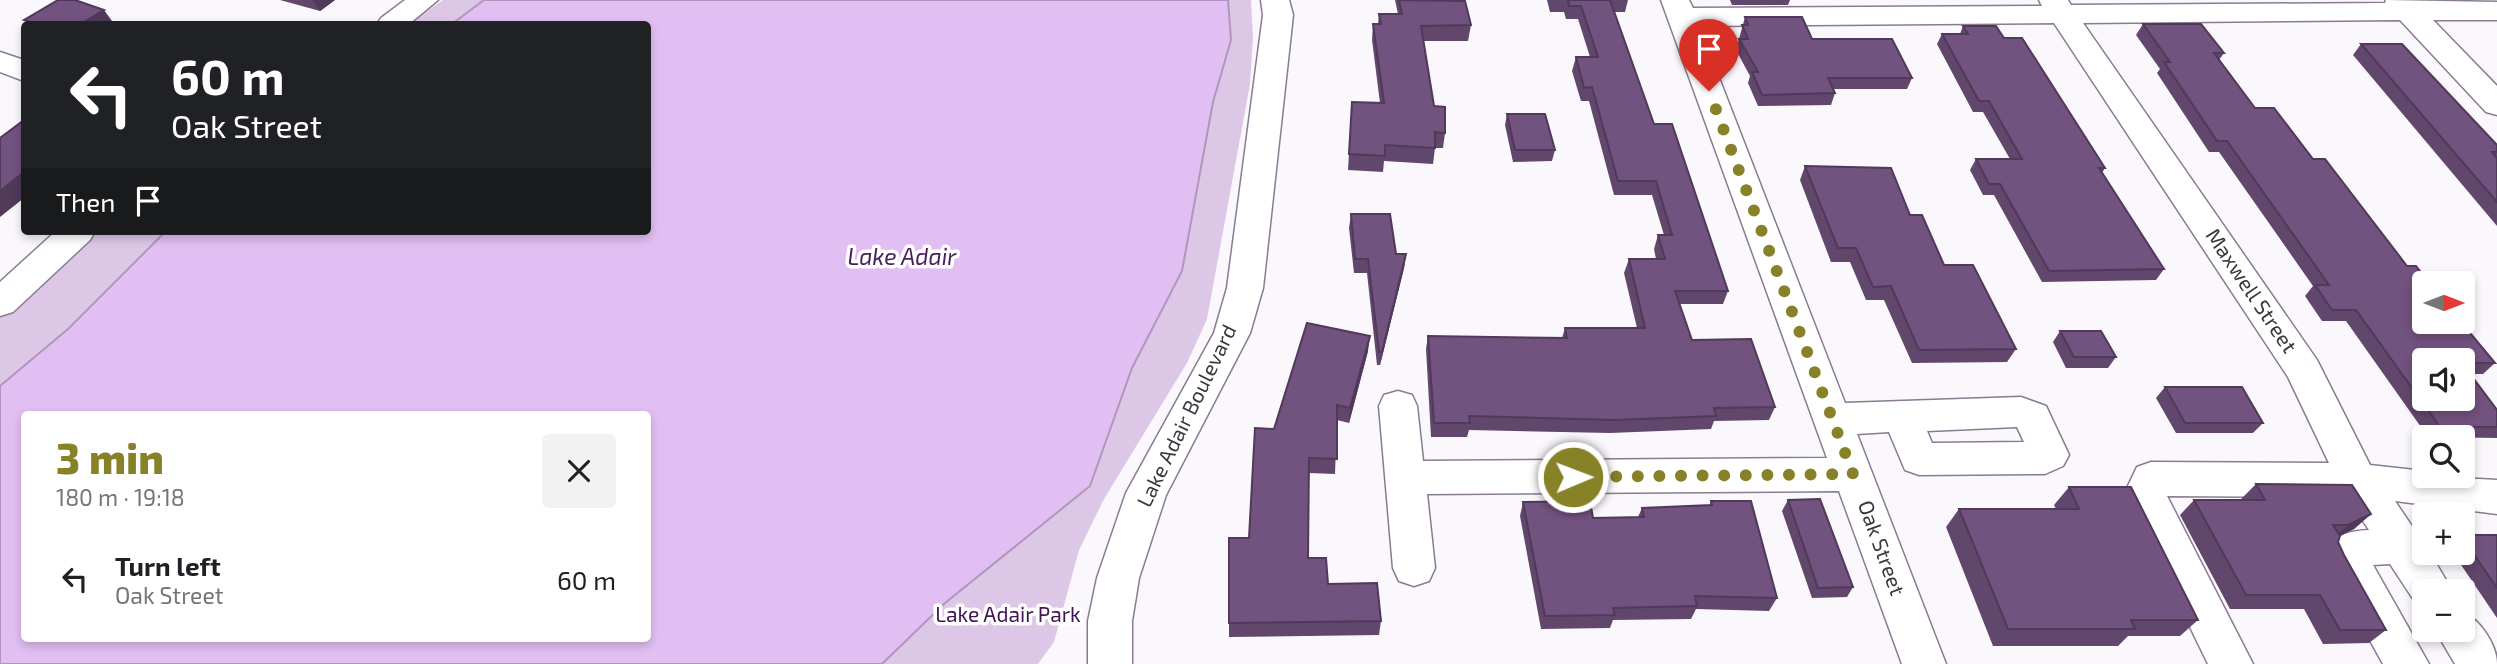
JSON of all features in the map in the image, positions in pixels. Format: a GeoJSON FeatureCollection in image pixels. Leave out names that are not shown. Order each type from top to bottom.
{"type":"FeatureCollection","features":[{"type":"Feature","properties":{"kind":"street"},"geometry":{"type":"LineString","coordinates":[[395,21],[424,0]]}},
{"type":"Feature","properties":{"kind":"street","name":"Lake Adair Boulevard"},"geometry":{"type":"LineString","coordinates":[[1110,664],[1110,621],[1118,578],[1146,493],[1232,333],[1245,288],[1278,15],[1275,0]]}},
{"type":"Feature","properties":{"kind":"street","name":"Maxwell Street"},"geometry":{"type":"LineString","coordinates":[[2057,6],[2304,370],[2359,480],[2423,579]]}},
{"type":"Feature","properties":{"kind":"street"},"geometry":{"type":"LineString","coordinates":[[2403,6],[2497,105]]}},
{"type":"Feature","properties":{"kind":"street"},"geometry":{"type":"LineString","coordinates":[[1678,8],[2403,6],[2497,11]]}},
{"type":"Feature","properties":{"kind":"street","name":"Oak Street"},"geometry":{"type":"LineString","coordinates":[[1678,8],[1924,664]]}},
{"type":"Feature","properties":{"kind":"street"},"geometry":{"type":"LineString","coordinates":[[0,61],[21,70]]}},
{"type":"Feature","properties":{"kind":"street"},"geometry":{"type":"LineString","coordinates":[[0,303],[74,235]]}},
{"type":"Feature","properties":{"kind":"street"},"geometry":{"type":"LineString","coordinates":[[1398,406],[1414,568]]}},
{"type":"Feature","properties":{"kind":"street"},"geometry":{"type":"LineString","coordinates":[[1832,419],[1903,419]]}},
{"type":"Feature","properties":{"kind":"street"},"geometry":{"type":"LineString","coordinates":[[1405,478],[1853,474]]}},
{"type":"Feature","properties":{"kind":"street"},"geometry":{"type":"LineString","coordinates":[[2231,664],[2147,497],[2151,479],[2359,480],[2497,497]]}},
{"type":"Feature","properties":{"kind":"street"},"geometry":{"type":"LineString","coordinates":[[2401,545],[2346,550],[2347,562],[2407,664]]}},
{"type":"Feature","properties":{"kind":"street"},"geometry":{"type":"LineString","coordinates":[[2465,642],[2480,664]]}},
{"type":"Feature","properties":{"kind":"green space"},"geometry":{"type":"Polygon","coordinates":[[[443,0],[484,0],[456,21],[413,21],[443,0]]]}},
{"type":"Feature","properties":{"kind":"green space","name":"Lake Adair Park"},"geometry":{"type":"Polygon","coordinates":[[[1228,0],[1251,0],[1253,38],[1250,84],[1207,319],[1187,363],[1104,499],[1079,550],[1054,642],[1038,664],[882,664],[945,603],[1132,368],[1182,271],[1213,102],[1231,40],[1228,0]]]}},
{"type":"Feature","properties":{"kind":"green space"},"geometry":{"type":"Polygon","coordinates":[[[94,235],[162,235],[68,329],[0,386],[0,315],[94,235]]]}},
{"type":"Feature","properties":{"kind":"water","name":"Lake Adair"},"geometry":{"type":"Polygon","coordinates":[[[484,0],[1228,0],[1231,40],[1213,102],[1182,271],[1132,368],[1090,486],[945,603],[882,664],[0,664],[0,386],[68,329],[162,235],[651,235],[651,21],[456,21],[484,0]]]}},
{"type":"Feature","properties":{"kind":"building"},"geometry":{"type":"Polygon","coordinates":[[[58,0],[75,0],[104,10],[85,21],[24,20],[58,0]]]}},
{"type":"Feature","properties":{"kind":"building"},"geometry":{"type":"Polygon","coordinates":[[[1399,0],[1465,1],[1471,25],[1421,26],[1434,106],[1445,107],[1445,133],[1435,132],[1435,148],[1385,145],[1385,156],[1349,154],[1352,102],[1384,103],[1373,24],[1381,24],[1379,14],[1402,14],[1399,0]]]}},
{"type":"Feature","properties":{"kind":"building"},"geometry":{"type":"Polygon","coordinates":[[[1568,0],[1610,0],[1654,124],[1672,124],[1728,291],[1675,291],[1692,340],[1751,339],[1775,407],[1714,408],[1716,416],[1614,420],[1469,416],[1470,423],[1434,423],[1428,336],[1567,338],[1565,328],[1645,328],[1629,259],[1665,259],[1658,235],[1672,235],[1656,181],[1618,181],[1592,87],[1584,88],[1576,57],[1598,57],[1581,6],[1569,6],[1568,0]]]}},
{"type":"Feature","properties":{"kind":"building"},"geometry":{"type":"Polygon","coordinates":[[[1745,17],[1802,17],[1812,39],[1892,39],[1912,78],[1828,78],[1835,93],[1762,95],[1752,72],[1758,72],[1739,39],[1748,39],[1742,25],[1748,25],[1745,17]]]}},
{"type":"Feature","properties":{"kind":"building"},"geometry":{"type":"Polygon","coordinates":[[[2143,24],[2201,24],[2224,53],[2214,53],[2255,108],[2274,108],[2313,159],[2325,159],[2407,266],[2416,266],[2420,271],[2412,271],[2412,334],[2471,334],[2495,363],[2475,363],[2475,348],[2412,348],[2412,388],[2356,310],[2332,310],[2315,285],[2329,285],[2227,141],[2217,141],[2164,62],[2170,62],[2143,24]]]}},
{"type":"Feature","properties":{"kind":"building"},"geometry":{"type":"Polygon","coordinates":[[[1963,26],[1996,26],[2004,38],[2022,38],[2105,168],[2099,168],[2164,269],[2049,271],[2000,184],[1989,184],[1976,159],[2022,159],[1989,101],[1979,101],[1942,34],[1968,34],[1963,26]]]}},
{"type":"Feature","properties":{"kind":"building"},"geometry":{"type":"Polygon","coordinates":[[[2361,44],[2402,44],[2497,145],[2497,152],[2492,152],[2497,158],[2497,202],[2361,44]]]}},
{"type":"Feature","properties":{"kind":"building"},"geometry":{"type":"Polygon","coordinates":[[[1507,114],[1545,114],[1555,150],[1515,150],[1507,114]]]}},
{"type":"Feature","properties":{"kind":"building"},"geometry":{"type":"Polygon","coordinates":[[[21,122],[21,174],[0,191],[0,138],[21,122]]]}},
{"type":"Feature","properties":{"kind":"building"},"geometry":{"type":"Polygon","coordinates":[[[1805,166],[1891,168],[1910,215],[1922,215],[1944,265],[1973,265],[2016,349],[1919,350],[1891,286],[1873,287],[1856,248],[1838,248],[1805,166]]]}},
{"type":"Feature","properties":{"kind":"building"},"geometry":{"type":"Polygon","coordinates":[[[1351,214],[1390,214],[1396,254],[1406,254],[1382,352],[1379,352],[1368,259],[1355,259],[1351,214]]]}},
{"type":"Feature","properties":{"kind":"building"},"geometry":{"type":"Polygon","coordinates":[[[1307,323],[1370,336],[1350,408],[1337,405],[1337,459],[1309,458],[1308,558],[1326,558],[1328,584],[1377,583],[1381,621],[1229,623],[1229,538],[1249,538],[1255,428],[1274,429],[1307,323]]]}},
{"type":"Feature","properties":{"kind":"building"},"geometry":{"type":"Polygon","coordinates":[[[2060,331],[2101,331],[2116,357],[2074,357],[2060,331]]]}},
{"type":"Feature","properties":{"kind":"building"},"geometry":{"type":"Polygon","coordinates":[[[2475,380],[2497,410],[2497,427],[2439,425],[2429,411],[2475,411],[2475,380]]]}},
{"type":"Feature","properties":{"kind":"building"},"geometry":{"type":"Polygon","coordinates":[[[2165,387],[2242,387],[2263,423],[2185,423],[2165,387]]]}},
{"type":"Feature","properties":{"kind":"building"},"geometry":{"type":"Polygon","coordinates":[[[2256,484],[2352,485],[2371,514],[2348,525],[2333,525],[2340,536],[2338,542],[2344,555],[2386,630],[2340,630],[2320,595],[2246,595],[2194,500],[2265,500],[2256,484]]]}},
{"type":"Feature","properties":{"kind":"building"},"geometry":{"type":"Polygon","coordinates":[[[2069,487],[2131,487],[2198,620],[2131,620],[2135,629],[2008,629],[1959,509],[2079,509],[2069,487]]]}},
{"type":"Feature","properties":{"kind":"building"},"geometry":{"type":"Polygon","coordinates":[[[1820,499],[1853,587],[1818,588],[1788,500],[1820,499]]]}},
{"type":"Feature","properties":{"kind":"building"},"geometry":{"type":"Polygon","coordinates":[[[1590,501],[1593,518],[1644,517],[1642,508],[1712,505],[1711,501],[1751,501],[1777,598],[1695,596],[1697,606],[1613,608],[1615,615],[1545,616],[1523,502],[1590,501]]]}},
{"type":"Feature","properties":{"kind":"building"},"geometry":{"type":"Polygon","coordinates":[[[2475,535],[2497,535],[2497,588],[2475,556],[2475,535]]]}},
{"type":"Feature","properties":{"kind":"route"},"geometry":{"type":"LineString","coordinates":[[1573,477],[1853,474],[1709,91]]}}]}
